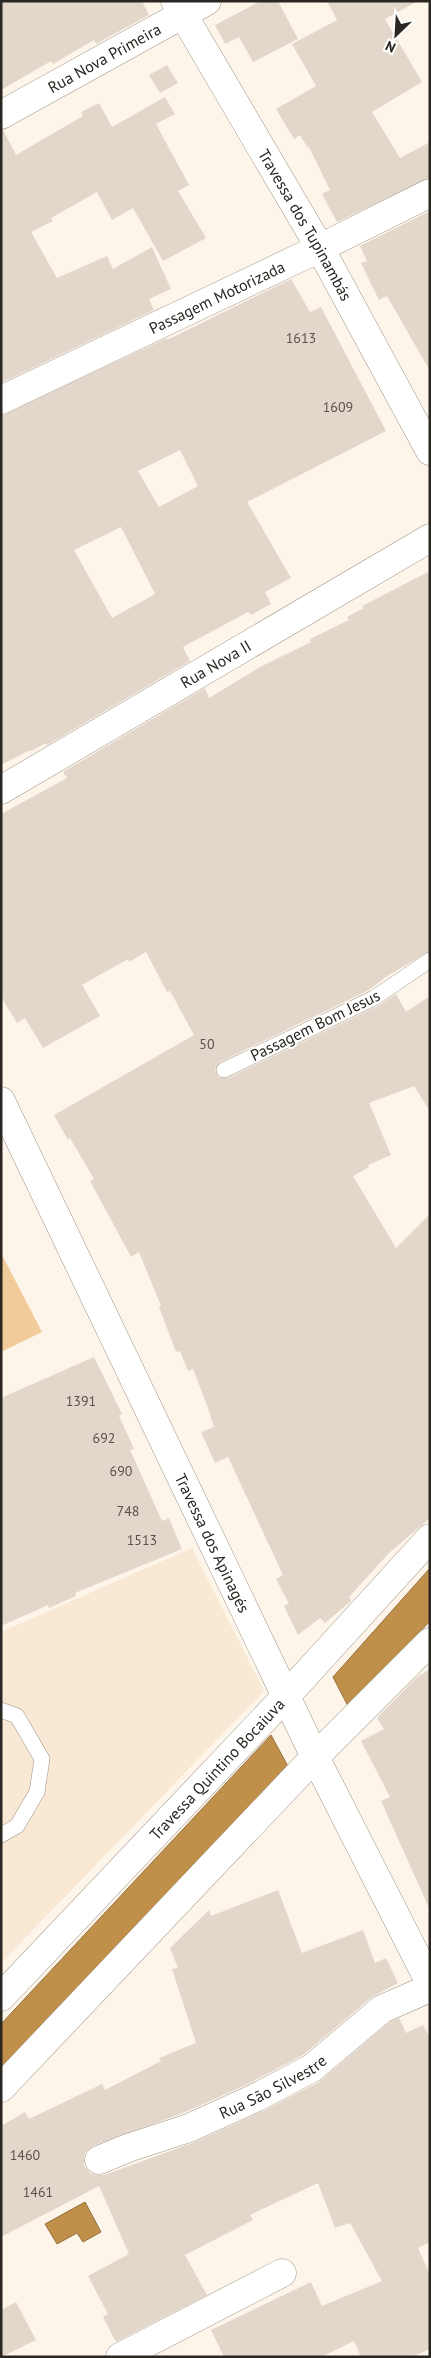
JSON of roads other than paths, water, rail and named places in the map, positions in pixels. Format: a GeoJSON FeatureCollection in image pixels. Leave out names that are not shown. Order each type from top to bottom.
{"type":"FeatureCollection","features":[{"type":"Feature","properties":{"kind":"street","name":"Rua Nova Primeira"},"geometry":{"type":"LineString","coordinates":[[1,115],[179,8],[206,1]]}},
{"type":"Feature","properties":{"kind":"street","name":"Travessa dos Tupinambás"},"geometry":{"type":"LineString","coordinates":[[179,8],[320,248],[430,451]]}},
{"type":"Feature","properties":{"kind":"street","name":"Passagem Motorizada"},"geometry":{"type":"LineString","coordinates":[[1,400],[320,248],[430,193]]}},
{"type":"Feature","properties":{"kind":"street","name":"Rua Nova II"},"geometry":{"type":"LineString","coordinates":[[1,790],[430,538]]}},
{"type":"Feature","properties":{"kind":"street","name":"Travessa dos Apinagés"},"geometry":{"type":"LineString","coordinates":[[2,1105],[316,1757],[430,1983]]}},
{"type":"Feature","properties":{"kind":"street","name":"Travessa Quintino Bocaiuva"},"geometry":{"type":"LineString","coordinates":[[1,1997],[287,1695],[430,1538]]}},
{"type":"Feature","properties":{"kind":"street"},"geometry":{"type":"LineString","coordinates":[[1,2088],[316,1757],[430,1642]]}},
{"type":"Feature","properties":{"kind":"street","name":"Rua São Silvestre"},"geometry":{"type":"LineString","coordinates":[[99,2160],[188,2128],[255,2098],[312,2068],[382,2009],[430,1988]]}},
{"type":"Feature","properties":{"kind":"street"},"geometry":{"type":"LineString","coordinates":[[120,2357],[282,2273]]}},
{"type":"Feature","properties":{"kind":"lane","name":"Passagem Bom Jesus"},"geometry":{"type":"LineString","coordinates":[[224,1070],[374,998],[430,960]]}},
{"type":"Feature","properties":{"kind":"lane"},"geometry":{"type":"LineString","coordinates":[[1,1710],[18,1716],[42,1759],[37,1792],[17,1826],[1,1835]]}}]}
